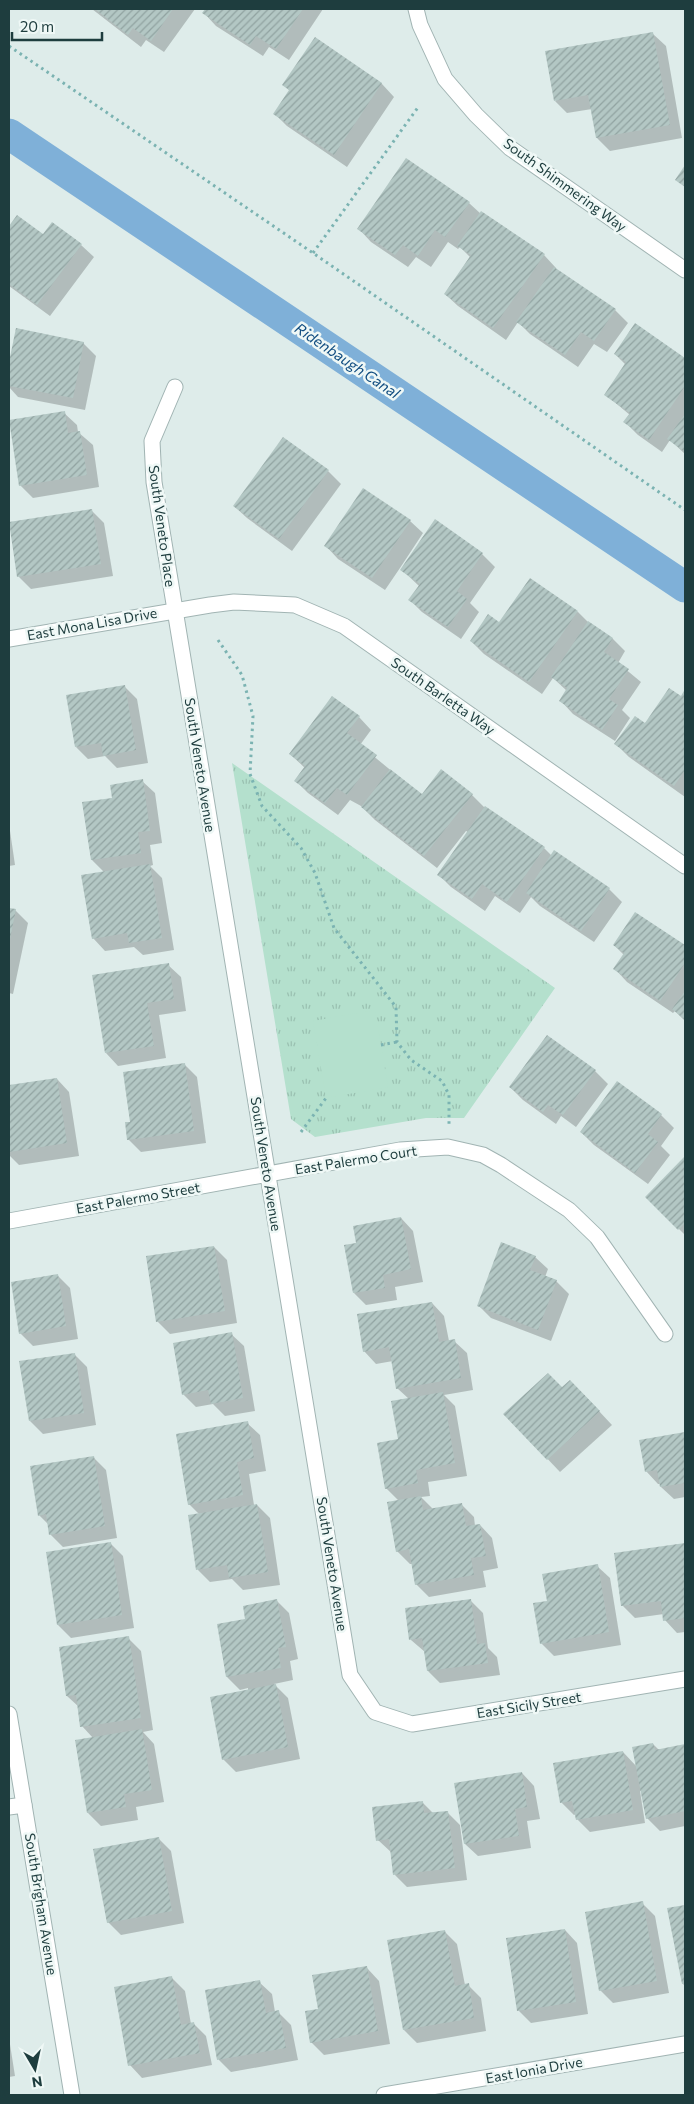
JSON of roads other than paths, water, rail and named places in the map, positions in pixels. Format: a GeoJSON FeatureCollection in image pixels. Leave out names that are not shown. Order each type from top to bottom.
{"type":"FeatureCollection","features":[{"type":"Feature","properties":{"kind":"street","name":"South Shimmering Way"},"geometry":{"type":"LineString","coordinates":[[416,9],[420,25],[445,79],[476,115],[510,148],[685,270]]}},
{"type":"Feature","properties":{"kind":"street","name":"South Veneto Place"},"geometry":{"type":"LineString","coordinates":[[175,387],[152,441],[154,482],[175,610]]}},
{"type":"Feature","properties":{"kind":"street","name":"South Barletta Way"},"geometry":{"type":"LineString","coordinates":[[175,610],[234,602],[295,605],[344,626],[685,866]]}},
{"type":"Feature","properties":{"kind":"street","name":"East Mona Lisa Drive"},"geometry":{"type":"LineString","coordinates":[[9,639],[175,610]]}},
{"type":"Feature","properties":{"kind":"street","name":"South Veneto Avenue"},"geometry":{"type":"LineString","coordinates":[[175,610],[350,1675],[375,1712]]}},
{"type":"Feature","properties":{"kind":"street","name":"East Palermo Court"},"geometry":{"type":"LineString","coordinates":[[268,1174],[400,1150],[448,1147],[483,1155],[501,1164],[570,1210],[597,1237],[665,1334]]}},
{"type":"Feature","properties":{"kind":"street","name":"East Palermo Street"},"geometry":{"type":"LineString","coordinates":[[9,1221],[268,1174]]}},
{"type":"Feature","properties":{"kind":"street","name":"East Sicily Street"},"geometry":{"type":"LineString","coordinates":[[375,1712],[412,1724],[685,1679]]}},
{"type":"Feature","properties":{"kind":"street","name":"South Brigham Avenue"},"geometry":{"type":"LineString","coordinates":[[9,1714],[72,2095]]}},
{"type":"Feature","properties":{"kind":"street"},"geometry":{"type":"LineString","coordinates":[[9,1807],[24,1805]]}},
{"type":"Feature","properties":{"kind":"street","name":"East Ionia Drive"},"geometry":{"type":"LineString","coordinates":[[384,2095],[685,2044]]}},
{"type":"Feature","properties":{"kind":"waterway","name":"Ridenbaugh Canal"},"geometry":{"type":"LineString","coordinates":[[9,134],[685,587]]}}]}
